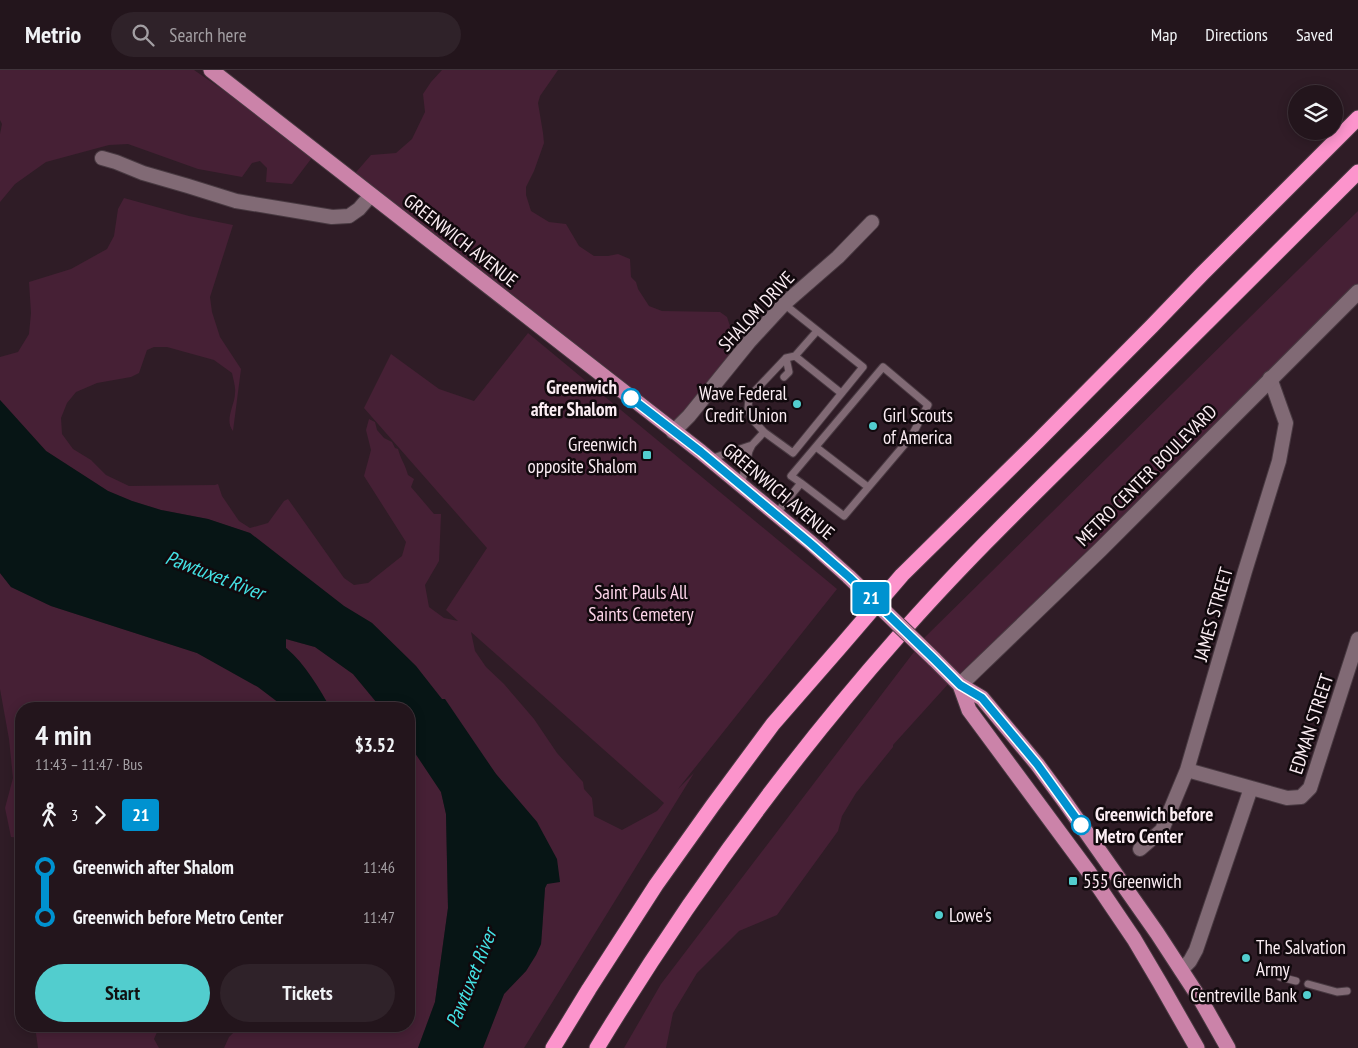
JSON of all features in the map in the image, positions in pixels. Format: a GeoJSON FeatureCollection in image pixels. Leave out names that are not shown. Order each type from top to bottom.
{"type":"FeatureCollection","features":[{"type":"Feature","properties":{"kind":"highway"},"geometry":{"type":"LineString","coordinates":[[552,1048],[656,885],[713,804],[774,724],[902,575],[1052,428],[1358,118]]}},
{"type":"Feature","properties":{"kind":"highway"},"geometry":{"type":"LineString","coordinates":[[597,1048],[667,937],[725,852],[809,742],[875,663],[931,600],[995,533],[1358,172]]}},
{"type":"Feature","properties":{"kind":"main road","name":"GREENWICH AVENUE"},"geometry":{"type":"LineString","coordinates":[[211,70],[710,460],[849,577],[960,685],[982,698],[1037,764],[1071,810],[1182,970],[1228,1048]]}},
{"type":"Feature","properties":{"kind":"main road","name":"GREENWICH AVENUE"},"geometry":{"type":"LineString","coordinates":[[960,685],[969,710],[1088,870],[1134,939],[1197,1048]]}},
{"type":"Feature","properties":{"kind":"main road"},"geometry":{"type":"LineString","coordinates":[[1160,983],[1182,970]]}},
{"type":"Feature","properties":{"kind":"street"},"geometry":{"type":"LineString","coordinates":[[102,158],[236,201],[332,216],[349,216],[359,209],[371,195]]}},
{"type":"Feature","properties":{"kind":"street","name":"SHALOM DRIVE"},"geometry":{"type":"LineString","coordinates":[[674,432],[749,342],[784,304],[838,257],[872,222]]}},
{"type":"Feature","properties":{"kind":"street","name":"METRO CENTER BOULEVARD"},"geometry":{"type":"LineString","coordinates":[[960,685],[1100,550],[1358,292]]}},
{"type":"Feature","properties":{"kind":"street","name":"JAMES STREET"},"geometry":{"type":"LineString","coordinates":[[1140,849],[1162,830],[1186,770],[1279,461],[1286,423],[1270,378]]}},
{"type":"Feature","properties":{"kind":"street","name":"EDMAN STREET"},"geometry":{"type":"LineString","coordinates":[[1186,770],[1287,798],[1301,797],[1310,788],[1358,639]]}},
{"type":"Feature","properties":{"kind":"street"},"geometry":{"type":"LineString","coordinates":[[1182,970],[1196,950],[1251,788]]}},
{"type":"Feature","properties":{"kind":"lane"},"geometry":{"type":"LineString","coordinates":[[784,304],[863,367],[793,453],[764,432],[751,418],[748,408],[749,397],[786,358],[795,356],[817,331]]}},
{"type":"Feature","properties":{"kind":"lane"},"geometry":{"type":"LineString","coordinates":[[795,356],[842,394]]}},
{"type":"Feature","properties":{"kind":"lane"},"geometry":{"type":"LineString","coordinates":[[784,377],[790,372],[786,358]]}},
{"type":"Feature","properties":{"kind":"lane"},"geometry":{"type":"LineString","coordinates":[[883,367],[928,405],[911,436],[844,516],[791,476],[816,446],[883,367]]}},
{"type":"Feature","properties":{"kind":"lane"},"geometry":{"type":"LineString","coordinates":[[752,394],[765,397],[770,392]]}},
{"type":"Feature","properties":{"kind":"lane"},"geometry":{"type":"LineString","coordinates":[[741,486],[749,451],[764,432]]}},
{"type":"Feature","properties":{"kind":"lane"},"geometry":{"type":"LineString","coordinates":[[710,460],[752,445]]}},
{"type":"Feature","properties":{"kind":"lane"},"geometry":{"type":"LineString","coordinates":[[816,446],[868,487]]}},
{"type":"Feature","properties":{"kind":"lane"},"geometry":{"type":"LineString","coordinates":[[776,514],[801,483]]}},
{"type":"Feature","properties":{"kind":"lane"},"geometry":{"type":"LineString","coordinates":[[1280,977],[1296,981]]}},
{"type":"Feature","properties":{"kind":"lane"},"geometry":{"type":"LineString","coordinates":[[1308,984],[1337,992],[1347,991]]}},
{"type":"Feature","properties":{"kind":"green space"},"geometry":{"type":"Polygon","coordinates":[[[0,70],[194,70],[299,142],[314,155],[292,184],[266,182],[267,168],[260,161],[252,163],[242,177],[198,169],[128,144],[109,145],[46,162],[15,184],[0,202],[0,134],[2,124],[0,120],[0,70]]]}},
{"type":"Feature","properties":{"kind":"green space"},"geometry":{"type":"Polygon","coordinates":[[[442,70],[558,70],[540,96],[538,103],[544,143],[526,187],[526,195],[531,211],[549,222],[566,224],[579,246],[594,256],[618,254],[630,259],[631,277],[636,282],[638,289],[649,306],[662,311],[720,312],[727,317],[731,329],[725,344],[739,361],[674,430],[351,178],[371,155],[396,153],[412,139],[425,112],[423,94],[442,70]]]}},
{"type":"Feature","properties":{"kind":"green space","name":"Saint Pauls All Saints Cemetery"},"geometry":{"type":"Polygon","coordinates":[[[124,198],[189,216],[233,225],[210,297],[212,312],[220,337],[241,369],[233,431],[230,422],[235,398],[232,373],[214,360],[167,347],[154,347],[147,350],[139,373],[131,377],[97,383],[76,392],[67,403],[61,418],[62,434],[73,449],[91,460],[106,475],[129,486],[218,484],[222,496],[239,521],[250,528],[268,523],[284,501],[288,499],[344,578],[354,585],[368,583],[402,556],[406,542],[364,476],[371,450],[366,430],[369,419],[375,422],[377,430],[384,438],[392,442],[395,448],[398,449],[408,475],[414,479],[411,487],[434,514],[441,514],[439,561],[425,585],[429,607],[444,618],[458,621],[446,610],[487,548],[364,408],[391,354],[439,389],[474,401],[528,333],[837,589],[678,789],[694,773],[524,1048],[483,1048],[504,994],[526,971],[541,944],[545,888],[547,884],[537,822],[496,774],[416,666],[372,623],[344,606],[250,533],[208,519],[161,510],[108,491],[46,451],[0,400],[0,357],[18,352],[29,334],[31,313],[29,282],[71,269],[107,249],[114,236],[118,209],[124,198]],[[471,632],[475,651],[486,667],[504,684],[534,719],[557,753],[583,782],[584,789],[592,798],[594,816],[622,830],[657,811],[664,803],[471,632]]]}},
{"type":"Feature","properties":{"kind":"green space"},"geometry":{"type":"Polygon","coordinates":[[[1358,211],[1358,292],[960,685],[950,682],[893,745],[856,793],[842,816],[838,831],[777,915],[739,931],[697,973],[673,1013],[666,1048],[624,1048],[661,984],[921,641],[1358,211]]]}},
{"type":"Feature","properties":{"kind":"green space"},"geometry":{"type":"Polygon","coordinates":[[[0,573],[11,587],[51,606],[197,653],[258,687],[278,702],[15,702],[15,837],[11,837],[5,808],[13,778],[9,739],[0,689],[0,573]]]}},
{"type":"Feature","properties":{"kind":"green space"},"geometry":{"type":"Polygon","coordinates":[[[286,639],[315,647],[353,674],[376,702],[327,702],[306,669],[286,648],[286,639]]]}},
{"type":"Feature","properties":{"kind":"green space"},"geometry":{"type":"Polygon","coordinates":[[[415,753],[441,792],[446,814],[448,908],[435,1002],[418,1048],[224,1048],[229,1037],[234,1032],[415,1032],[415,753]]]}},
{"type":"Feature","properties":{"kind":"green space"},"geometry":{"type":"Polygon","coordinates":[[[36,1032],[157,1032],[154,1039],[159,1048],[38,1048],[36,1032]]]}},
{"type":"Feature","properties":{"kind":"water","name":"Pawtuxet River"},"geometry":{"type":"Polygon","coordinates":[[[0,400],[46,451],[108,491],[161,510],[208,519],[250,533],[344,606],[372,623],[416,666],[442,699],[445,699],[496,774],[537,822],[557,859],[560,882],[547,884],[545,888],[541,944],[526,971],[504,994],[483,1048],[418,1048],[435,1002],[448,908],[446,814],[441,792],[415,753],[415,702],[376,702],[353,674],[315,647],[286,639],[286,648],[306,669],[327,702],[278,702],[258,687],[197,653],[51,606],[11,587],[0,573],[0,400]]]}},
{"type":"Feature","properties":{"kind":"bus line","name":"21"},"geometry":{"type":"LineString","coordinates":[[631,398],[701,452],[810,543],[849,577],[960,685],[982,698],[1037,764],[1081,825]]}},
{"type":"Feature","properties":{"kind":"place","name":"Greenwich after Shalom"},"geometry":{"type":"Point","coordinates":[631,398]}},
{"type":"Feature","properties":{"kind":"place","name":"Wave Federal Credit Union"},"geometry":{"type":"Point","coordinates":[797,404]}},
{"type":"Feature","properties":{"kind":"place","name":"Girl Scouts of America"},"geometry":{"type":"Point","coordinates":[873,426]}},
{"type":"Feature","properties":{"kind":"place","name":"Greenwich opposite Shalom"},"geometry":{"type":"Point","coordinates":[647,455]}},
{"type":"Feature","properties":{"kind":"place","name":"Greenwich before Metro Center"},"geometry":{"type":"Point","coordinates":[1081,825]}},
{"type":"Feature","properties":{"kind":"place","name":"555 Greenwich"},"geometry":{"type":"Point","coordinates":[1073,881]}},
{"type":"Feature","properties":{"kind":"place","name":"Lowe's"},"geometry":{"type":"Point","coordinates":[939,915]}},
{"type":"Feature","properties":{"kind":"place","name":"The Salvation Army"},"geometry":{"type":"Point","coordinates":[1246,958]}},
{"type":"Feature","properties":{"kind":"place","name":"Centreville Bank"},"geometry":{"type":"Point","coordinates":[1307,995]}}]}
